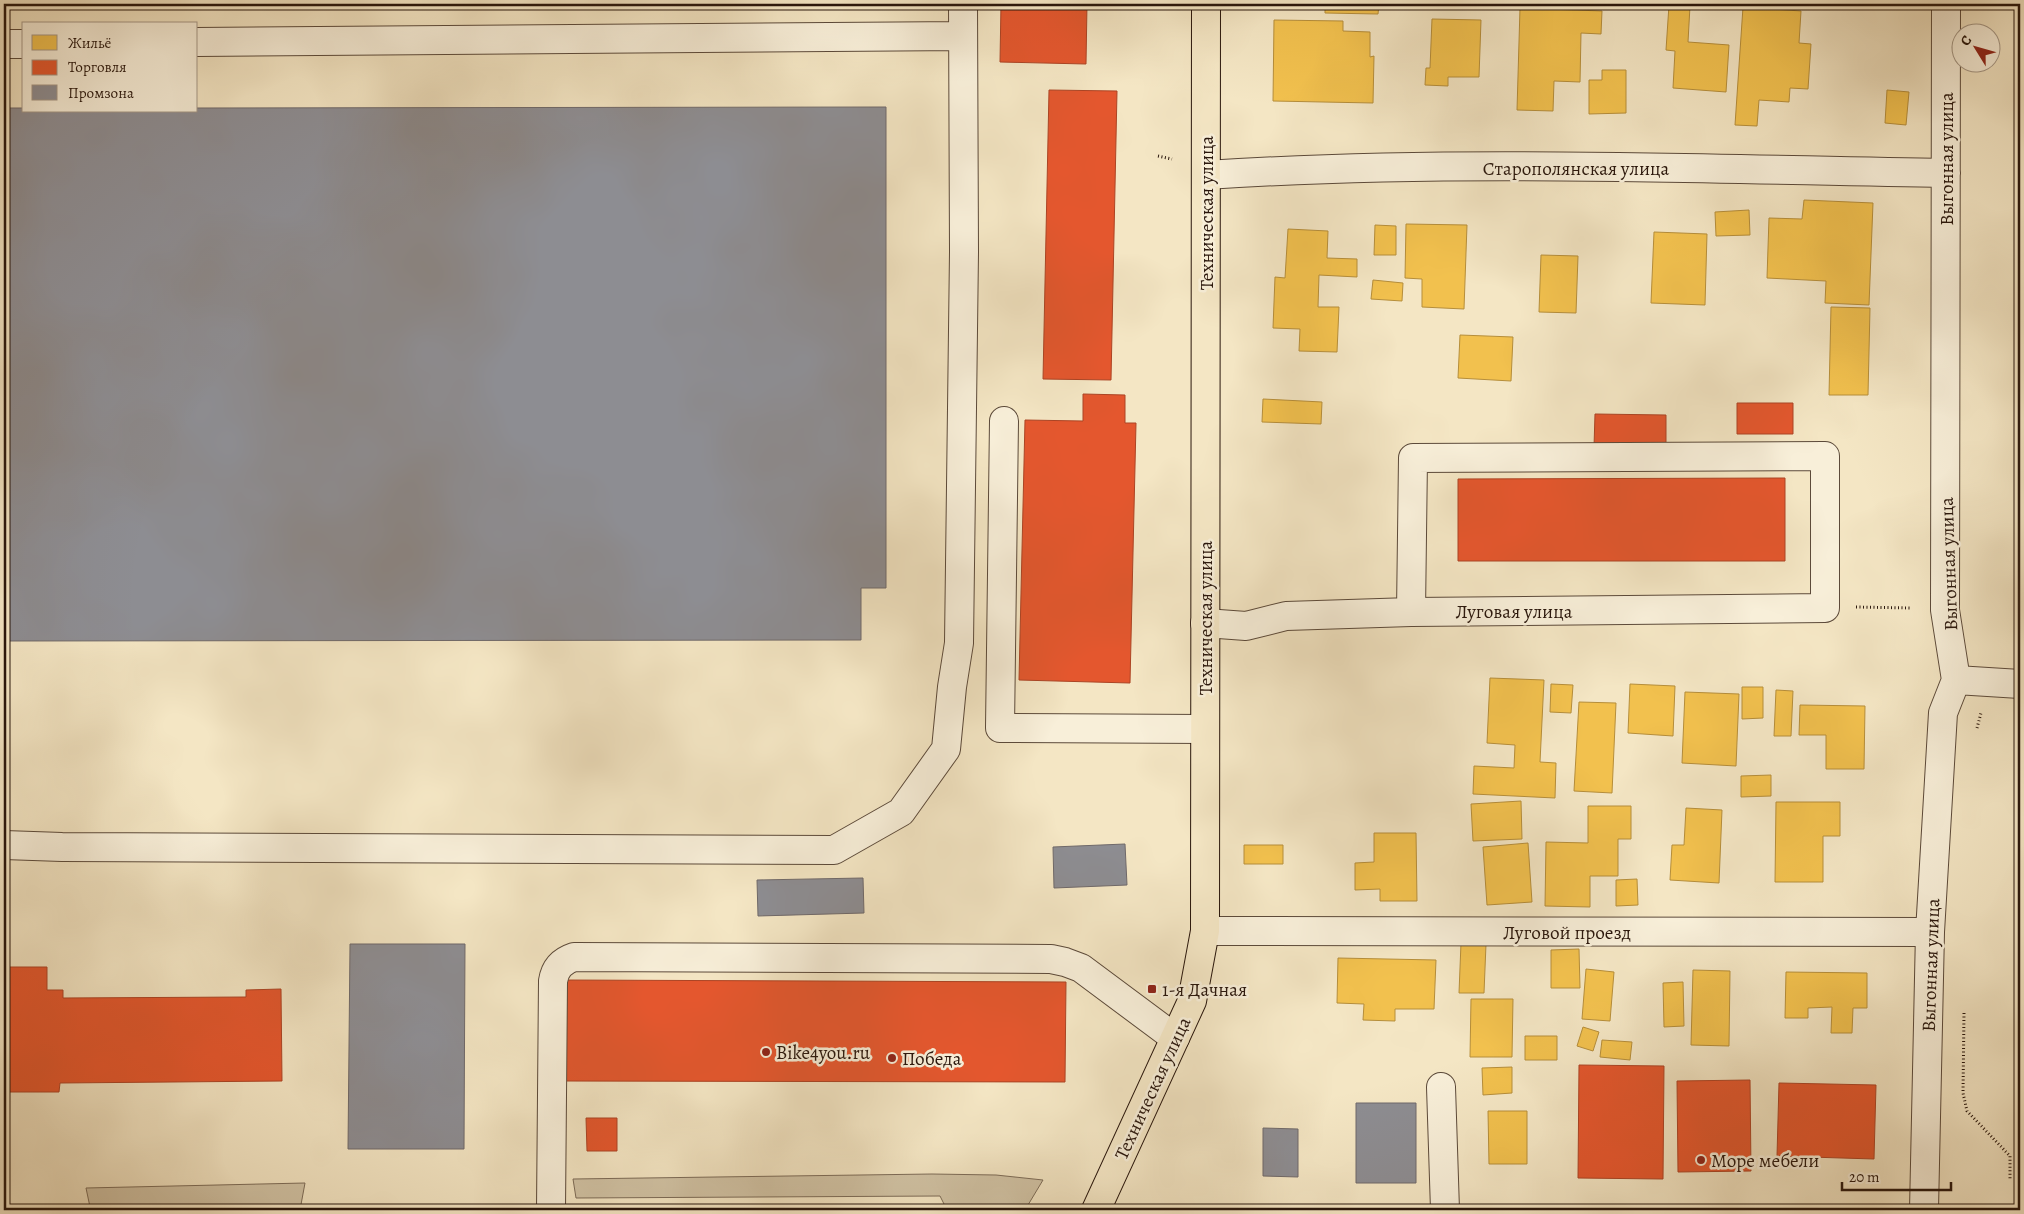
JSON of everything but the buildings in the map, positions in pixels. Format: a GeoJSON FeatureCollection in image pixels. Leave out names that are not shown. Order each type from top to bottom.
{"type":"FeatureCollection","features":[{"type":"Feature","properties":{"kind":"main road","name":"Техническая улица"},"geometry":{"type":"LineString","coordinates":[[1096,1210],[1192,1001],[1204,931],[1206,4]]}},
{"type":"Feature","properties":{"kind":"street"},"geometry":{"type":"LineString","coordinates":[[4,845],[72,847],[834,850],[901,812],[946,749],[952,687],[959,643],[964,252],[963,4]]}},
{"type":"Feature","properties":{"kind":"street","name":"Выгонная улица"},"geometry":{"type":"LineString","coordinates":[[1924,1210],[1930,932],[1943,713],[1956,680],[1946,610],[1946,4]]}},
{"type":"Feature","properties":{"kind":"street"},"geometry":{"type":"LineString","coordinates":[[198,42],[963,36]]}},
{"type":"Feature","properties":{"kind":"street"},"geometry":{"type":"LineString","coordinates":[[4,44],[22,44]]}},
{"type":"Feature","properties":{"kind":"street","name":"Старополянская улица"},"geometry":{"type":"LineString","coordinates":[[1206,176],[1349,168],[1542,167],[1946,174]]}},
{"type":"Feature","properties":{"kind":"street"},"geometry":{"type":"LineString","coordinates":[[1004,421],[1000,728],[1205,729]]}},
{"type":"Feature","properties":{"kind":"street","name":"Луговая улица"},"geometry":{"type":"LineString","coordinates":[[1205,624],[1246,626],[1286,616],[1411,612],[1825,608],[1825,456],[1413,458],[1411,612]]}},
{"type":"Feature","properties":{"kind":"street"},"geometry":{"type":"LineString","coordinates":[[1956,680],[2020,684]]}},
{"type":"Feature","properties":{"kind":"street","name":"Луговой проезд"},"geometry":{"type":"LineString","coordinates":[[1204,931],[1930,932]]}},
{"type":"Feature","properties":{"kind":"street"},"geometry":{"type":"LineString","coordinates":[[551,1210],[553,980],[558,966],[567,959],[574,957],[1051,959],[1081,968],[1175,1038]]}},
{"type":"Feature","properties":{"kind":"street"},"geometry":{"type":"LineString","coordinates":[[1441,1087],[1445,1210]]}},
{"type":"Feature","properties":{"kind":"path"},"geometry":{"type":"LineString","coordinates":[[1855,607],[1920,608]]}},
{"type":"Feature","properties":{"kind":"path"},"geometry":{"type":"LineString","coordinates":[[1963,1093],[1967,1111],[2010,1156],[2010,1180]]}},
{"type":"Feature","properties":{"kind":"shaded area"},"geometry":{"type":"Polygon","coordinates":[[[2019,435],[2020,638],[2016,638],[2019,435]]]}},
{"type":"Feature","properties":{"kind":"shaded area"},"geometry":{"type":"Polygon","coordinates":[[[932,1174],[996,1175],[1043,1180],[1028,1205],[1018,1210],[947,1210],[940,1196],[576,1198],[573,1179],[932,1174]]]}},
{"type":"Feature","properties":{"kind":"shaded area"},"geometry":{"type":"Polygon","coordinates":[[[305,1183],[300,1210],[92,1210],[86,1188],[305,1183]]]}},
{"type":"Feature","properties":{"kind":"place","name":"1-я Дачная"},"geometry":{"type":"Point","coordinates":[1152,989]}},
{"type":"Feature","properties":{"kind":"place","name":"Bike4you.ru"},"geometry":{"type":"Point","coordinates":[766,1052]}},
{"type":"Feature","properties":{"kind":"place","name":"Победа"},"geometry":{"type":"Point","coordinates":[892,1058]}},
{"type":"Feature","properties":{"kind":"place","name":"Море мебели"},"geometry":{"type":"Point","coordinates":[1701,1160]}}]}
